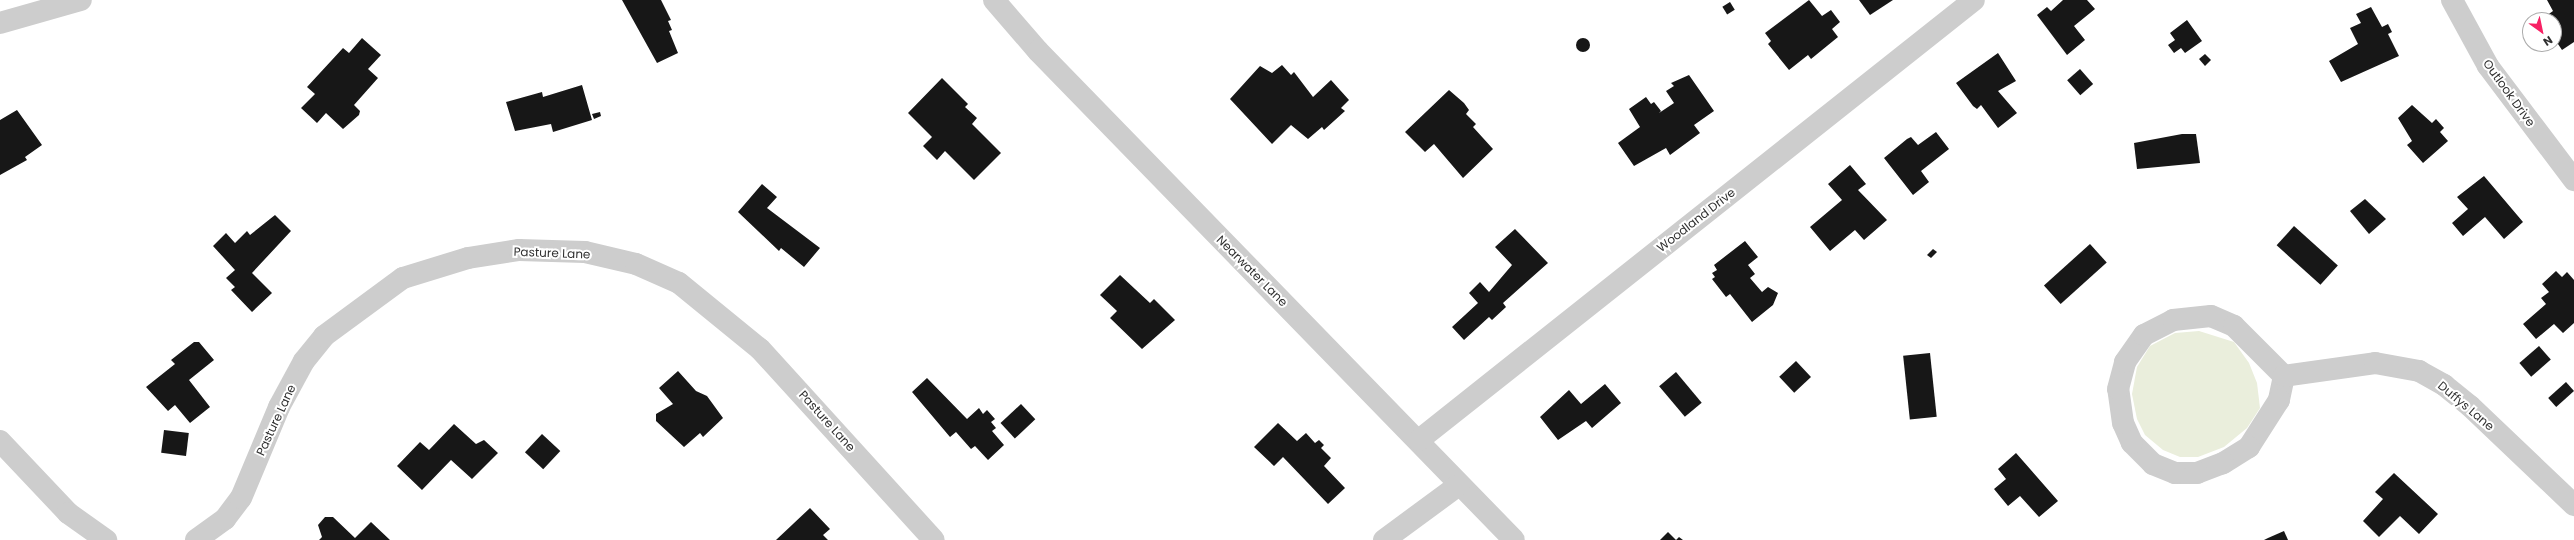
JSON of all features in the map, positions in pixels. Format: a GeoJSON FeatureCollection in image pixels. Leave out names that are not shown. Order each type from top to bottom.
{"type":"FeatureCollection","features":[{"type":"Feature","properties":{"kind":"street"},"geometry":{"type":"LineString","coordinates":[[0,23],[81,0]]}},
{"type":"Feature","properties":{"kind":"street","name":"Nearwater Lane"},"geometry":{"type":"LineString","coordinates":[[994,0],[1049,62],[1514,540]]}},
{"type":"Feature","properties":{"kind":"street","name":"Woodland Drive"},"geometry":{"type":"LineString","coordinates":[[1418,440],[1974,0]]}},
{"type":"Feature","properties":{"kind":"street","name":"Outlook Drive"},"geometry":{"type":"LineString","coordinates":[[2452,0],[2488,66],[2574,180]]}},
{"type":"Feature","properties":{"kind":"street","name":"Pasture Lane"},"geometry":{"type":"LineString","coordinates":[[196,540],[225,519],[241,498],[279,407],[304,361],[324,336],[403,278],[468,258],[519,250],[585,252],[636,264],[679,283],[760,349],[934,540]]}},
{"type":"Feature","properties":{"kind":"street"},"geometry":{"type":"LineString","coordinates":[[2211,316],[2234,326],[2284,376],[2279,400],[2249,447],[2223,463],[2197,473],[2175,473],[2153,464],[2132,443],[2123,423],[2118,389],[2125,362],[2144,335],[2173,320],[2211,316]]}},
{"type":"Feature","properties":{"kind":"street","name":"Duffys Lane"},"geometry":{"type":"LineString","coordinates":[[2284,376],[2375,362],[2419,371],[2444,385],[2470,406],[2574,505]]}},
{"type":"Feature","properties":{"kind":"street"},"geometry":{"type":"LineString","coordinates":[[0,441],[68,513],[106,540]]}},
{"type":"Feature","properties":{"kind":"street"},"geometry":{"type":"LineString","coordinates":[[1384,540],[1459,484]]}},
{"type":"Feature","properties":{"kind":"green space"},"geometry":{"type":"Polygon","coordinates":[[[2199,331],[2234,342],[2249,363],[2257,383],[2260,408],[2247,428],[2224,447],[2198,457],[2180,457],[2163,450],[2145,435],[2137,419],[2132,394],[2137,367],[2150,346],[2175,333],[2199,331]]]}},
{"type":"Feature","properties":{"kind":"building"},"geometry":{"type":"Polygon","coordinates":[[[622,0],[661,0],[671,20],[668,21],[672,30],[669,31],[678,53],[657,63],[622,0]]]}},
{"type":"Feature","properties":{"kind":"building"},"geometry":{"type":"Polygon","coordinates":[[[1809,0],[1822,16],[1831,10],[1840,22],[1832,29],[1838,37],[1811,59],[1808,55],[1789,70],[1768,44],[1771,41],[1765,33],[1809,0]]]}},
{"type":"Feature","properties":{"kind":"building"},"geometry":{"type":"Polygon","coordinates":[[[1859,0],[1893,0],[1870,15],[1859,0]]]}},
{"type":"Feature","properties":{"kind":"building"},"geometry":{"type":"Polygon","coordinates":[[[2063,0],[2087,0],[2095,9],[2074,26],[2085,40],[2067,55],[2037,15],[2047,7],[2051,11],[2063,0]]]}},
{"type":"Feature","properties":{"kind":"building"},"geometry":{"type":"Polygon","coordinates":[[[2547,0],[2574,0],[2574,42],[2562,50],[2562,12],[2552,12],[2553,11],[2547,0]]]}},
{"type":"Feature","properties":{"kind":"building"},"geometry":{"type":"Polygon","coordinates":[[[1730,2],[1735,10],[1727,14],[1722,7],[1730,2]]]}},
{"type":"Feature","properties":{"kind":"building"},"geometry":{"type":"Polygon","coordinates":[[[2371,7],[2382,27],[2388,24],[2392,32],[2388,34],[2399,56],[2341,82],[2329,61],[2358,44],[2350,28],[2361,23],[2356,14],[2371,7]]]}},
{"type":"Feature","properties":{"kind":"building"},"geometry":{"type":"Polygon","coordinates":[[[2187,20],[2202,41],[2185,53],[2181,48],[2174,53],[2168,45],[2175,40],[2170,33],[2187,20]]]}},
{"type":"Feature","properties":{"kind":"building"},"geometry":{"type":"Polygon","coordinates":[[[362,38],[381,55],[368,69],[378,78],[354,105],[360,111],[359,115],[343,129],[326,113],[317,123],[301,108],[315,94],[307,87],[343,48],[349,53],[362,38]]]}},
{"type":"Feature","properties":{"kind":"building"},"geometry":{"type":"Polygon","coordinates":[[[1583,38],[1588,40],[1590,45],[1588,50],[1583,52],[1578,50],[1576,45],[1578,40],[1583,38]]]}},
{"type":"Feature","properties":{"kind":"building"},"geometry":{"type":"Polygon","coordinates":[[[1998,53],[2016,81],[1998,91],[2017,113],[1998,128],[1981,105],[1977,109],[1973,106],[1956,83],[1998,53]]]}},
{"type":"Feature","properties":{"kind":"building"},"geometry":{"type":"Polygon","coordinates":[[[2205,54],[2211,60],[2205,66],[2199,59],[2205,54]]]}},
{"type":"Feature","properties":{"kind":"building"},"geometry":{"type":"Polygon","coordinates":[[[1282,65],[1291,75],[1294,72],[1313,97],[1331,80],[1349,100],[1341,108],[1345,111],[1324,130],[1322,127],[1308,139],[1291,125],[1272,144],[1230,99],[1260,66],[1272,73],[1282,65]]]}},
{"type":"Feature","properties":{"kind":"building"},"geometry":{"type":"Polygon","coordinates":[[[2080,69],[2093,84],[2080,95],[2067,80],[2080,69]]]}},
{"type":"Feature","properties":{"kind":"building"},"geometry":{"type":"Polygon","coordinates":[[[1689,75],[1714,111],[1694,125],[1700,133],[1670,155],[1666,148],[1634,166],[1618,143],[1640,127],[1629,109],[1646,97],[1651,104],[1654,102],[1661,111],[1659,113],[1674,103],[1666,91],[1674,86],[1671,83],[1689,75]]]}},
{"type":"Feature","properties":{"kind":"building"},"geometry":{"type":"Polygon","coordinates":[[[942,78],[968,104],[965,107],[977,118],[972,124],[1001,153],[974,180],[945,151],[937,160],[923,146],[932,137],[908,113],[942,78]]]}},
{"type":"Feature","properties":{"kind":"building"},"geometry":{"type":"Polygon","coordinates":[[[582,85],[592,120],[553,132],[551,124],[515,131],[506,102],[542,92],[543,97],[582,85]]]}},
{"type":"Feature","properties":{"kind":"building"},"geometry":{"type":"Polygon","coordinates":[[[1449,90],[1464,103],[1469,110],[1466,114],[1476,124],[1473,127],[1493,149],[1463,178],[1434,144],[1425,152],[1405,132],[1449,90]]]}},
{"type":"Feature","properties":{"kind":"building"},"geometry":{"type":"Polygon","coordinates":[[[2412,105],[2432,123],[2436,119],[2444,128],[2440,132],[2448,141],[2423,163],[2407,145],[2412,141],[2398,118],[2412,105]]]}},
{"type":"Feature","properties":{"kind":"building"},"geometry":{"type":"Polygon","coordinates":[[[17,110],[42,145],[25,157],[27,160],[0,175],[0,120],[17,110]]]}},
{"type":"Feature","properties":{"kind":"building"},"geometry":{"type":"Polygon","coordinates":[[[600,112],[601,116],[594,119],[592,114],[600,112]]]}},
{"type":"Feature","properties":{"kind":"building"},"geometry":{"type":"Polygon","coordinates":[[[1936,132],[1949,149],[1921,171],[1929,182],[1913,195],[1884,158],[1911,137],[1918,145],[1936,132]]]}},
{"type":"Feature","properties":{"kind":"building"},"geometry":{"type":"Polygon","coordinates":[[[2182,134],[2196,134],[2200,163],[2137,169],[2134,143],[2182,134]]]}},
{"type":"Feature","properties":{"kind":"building"},"geometry":{"type":"Polygon","coordinates":[[[1850,165],[1866,184],[1858,190],[1887,220],[1864,240],[1855,230],[1830,251],[1810,227],[1842,200],[1828,184],[1850,165]]]}},
{"type":"Feature","properties":{"kind":"building"},"geometry":{"type":"Polygon","coordinates":[[[2484,176],[2523,222],[2504,239],[2485,217],[2463,236],[2452,223],[2468,209],[2457,197],[2484,176]]]}},
{"type":"Feature","properties":{"kind":"building"},"geometry":{"type":"Polygon","coordinates":[[[762,184],[777,197],[767,208],[820,248],[804,267],[781,248],[779,251],[738,212],[762,184]]]}},
{"type":"Feature","properties":{"kind":"building"},"geometry":{"type":"Polygon","coordinates":[[[2365,199],[2386,219],[2369,234],[2350,211],[2365,199]]]}},
{"type":"Feature","properties":{"kind":"building"},"geometry":{"type":"Polygon","coordinates":[[[275,215],[291,231],[252,273],[272,293],[252,312],[231,290],[235,287],[226,278],[235,270],[213,246],[226,233],[235,243],[247,231],[250,235],[275,215]]]}},
{"type":"Feature","properties":{"kind":"building"},"geometry":{"type":"Polygon","coordinates":[[[2294,226],[2338,265],[2320,285],[2277,245],[2294,226]]]}},
{"type":"Feature","properties":{"kind":"building"},"geometry":{"type":"Polygon","coordinates":[[[1515,229],[1548,263],[1503,303],[1506,307],[1492,320],[1489,317],[1464,340],[1452,327],[1478,303],[1469,293],[1480,282],[1489,292],[1512,265],[1495,247],[1515,229]]]}},
{"type":"Feature","properties":{"kind":"building"},"geometry":{"type":"Polygon","coordinates":[[[1745,241],[1758,257],[1748,265],[1755,274],[1750,278],[1762,292],[1768,287],[1778,293],[1773,305],[1752,322],[1730,294],[1726,297],[1712,279],[1715,277],[1712,273],[1717,270],[1714,265],[1745,241]]]}},
{"type":"Feature","properties":{"kind":"building"},"geometry":{"type":"Polygon","coordinates":[[[2090,244],[2107,263],[2061,304],[2044,285],[2090,244]]]}},
{"type":"Feature","properties":{"kind":"building"},"geometry":{"type":"Polygon","coordinates":[[[1933,249],[1937,252],[1931,258],[1927,255],[1933,249]]]}},
{"type":"Feature","properties":{"kind":"building"},"geometry":{"type":"Polygon","coordinates":[[[2556,271],[2562,277],[2567,272],[2574,280],[2574,323],[2563,333],[2554,324],[2536,339],[2523,324],[2546,304],[2541,298],[2549,292],[2542,284],[2556,271]]]}},
{"type":"Feature","properties":{"kind":"building"},"geometry":{"type":"Polygon","coordinates":[[[1120,275],[1150,303],[1154,299],[1175,320],[1142,349],[1110,318],[1117,311],[1100,295],[1120,275]]]}},
{"type":"Feature","properties":{"kind":"building"},"geometry":{"type":"Polygon","coordinates":[[[194,342],[199,342],[214,360],[189,380],[210,407],[190,423],[175,405],[168,411],[146,387],[175,364],[171,360],[194,342]]]}},
{"type":"Feature","properties":{"kind":"building"},"geometry":{"type":"Polygon","coordinates":[[[2539,346],[2551,360],[2531,377],[2519,363],[2539,346]]]}},
{"type":"Feature","properties":{"kind":"building"},"geometry":{"type":"Polygon","coordinates":[[[1930,353],[1937,417],[1910,419],[1903,356],[1930,353]]]}},
{"type":"Feature","properties":{"kind":"building"},"geometry":{"type":"Polygon","coordinates":[[[1796,361],[1811,377],[1794,393],[1779,377],[1796,361]]]}},
{"type":"Feature","properties":{"kind":"building"},"geometry":{"type":"Polygon","coordinates":[[[678,371],[696,391],[707,396],[723,418],[703,437],[700,433],[684,447],[656,421],[656,414],[673,404],[659,388],[678,371]]]}},
{"type":"Feature","properties":{"kind":"building"},"geometry":{"type":"Polygon","coordinates":[[[1676,372],[1702,403],[1685,417],[1659,386],[1676,372]]]}},
{"type":"Feature","properties":{"kind":"building"},"geometry":{"type":"Polygon","coordinates":[[[927,378],[967,419],[979,408],[983,414],[987,410],[995,419],[991,422],[996,428],[992,431],[1004,445],[988,460],[975,446],[971,449],[956,432],[950,437],[912,392],[927,378]]]}},
{"type":"Feature","properties":{"kind":"building"},"geometry":{"type":"Polygon","coordinates":[[[2566,382],[2574,391],[2556,407],[2548,398],[2566,382]]]}},
{"type":"Feature","properties":{"kind":"building"},"geometry":{"type":"Polygon","coordinates":[[[1605,384],[1621,403],[1592,428],[1586,421],[1558,440],[1540,417],[1569,390],[1581,404],[1605,384]]]}},
{"type":"Feature","properties":{"kind":"building"},"geometry":{"type":"Polygon","coordinates":[[[1021,404],[1035,419],[1015,438],[1001,423],[1021,404]]]}},
{"type":"Feature","properties":{"kind":"building"},"geometry":{"type":"Polygon","coordinates":[[[1278,423],[1297,441],[1306,433],[1315,443],[1319,440],[1324,445],[1321,448],[1331,458],[1324,466],[1345,488],[1328,504],[1283,457],[1274,466],[1254,447],[1278,423]]]}},
{"type":"Feature","properties":{"kind":"building"},"geometry":{"type":"Polygon","coordinates":[[[454,424],[476,444],[484,440],[498,453],[472,479],[451,460],[422,490],[397,466],[420,442],[429,450],[454,424]]]}},
{"type":"Feature","properties":{"kind":"building"},"geometry":{"type":"Polygon","coordinates":[[[164,430],[189,433],[186,456],[161,453],[164,430]]]}},
{"type":"Feature","properties":{"kind":"building"},"geometry":{"type":"Polygon","coordinates":[[[542,434],[560,451],[543,469],[525,452],[542,434]]]}},
{"type":"Feature","properties":{"kind":"building"},"geometry":{"type":"Polygon","coordinates":[[[2016,453],[2058,501],[2039,517],[2020,496],[2008,506],[1994,489],[2006,479],[1998,469],[2016,453]]]}},
{"type":"Feature","properties":{"kind":"building"},"geometry":{"type":"Polygon","coordinates":[[[2394,473],[2438,514],[2419,534],[2400,516],[2379,537],[2363,521],[2383,499],[2375,492],[2394,473]]]}},
{"type":"Feature","properties":{"kind":"building"},"geometry":{"type":"Polygon","coordinates":[[[810,508],[830,529],[823,535],[828,540],[776,540],[810,508]]]}},
{"type":"Feature","properties":{"kind":"building"},"geometry":{"type":"Polygon","coordinates":[[[325,517],[333,517],[355,538],[371,522],[390,540],[319,540],[322,537],[318,525],[325,517]]]}},
{"type":"Feature","properties":{"kind":"building"},"geometry":{"type":"Polygon","coordinates":[[[2284,531],[2288,540],[2264,540],[2268,538],[2284,531]]]}},
{"type":"Feature","properties":{"kind":"building"},"geometry":{"type":"Polygon","coordinates":[[[1668,532],[1676,540],[1660,540],[1668,532]]]}},
{"type":"Feature","properties":{"kind":"building"},"geometry":{"type":"Polygon","coordinates":[[[1679,537],[1683,540],[1676,540],[1679,537]]]}}]}
